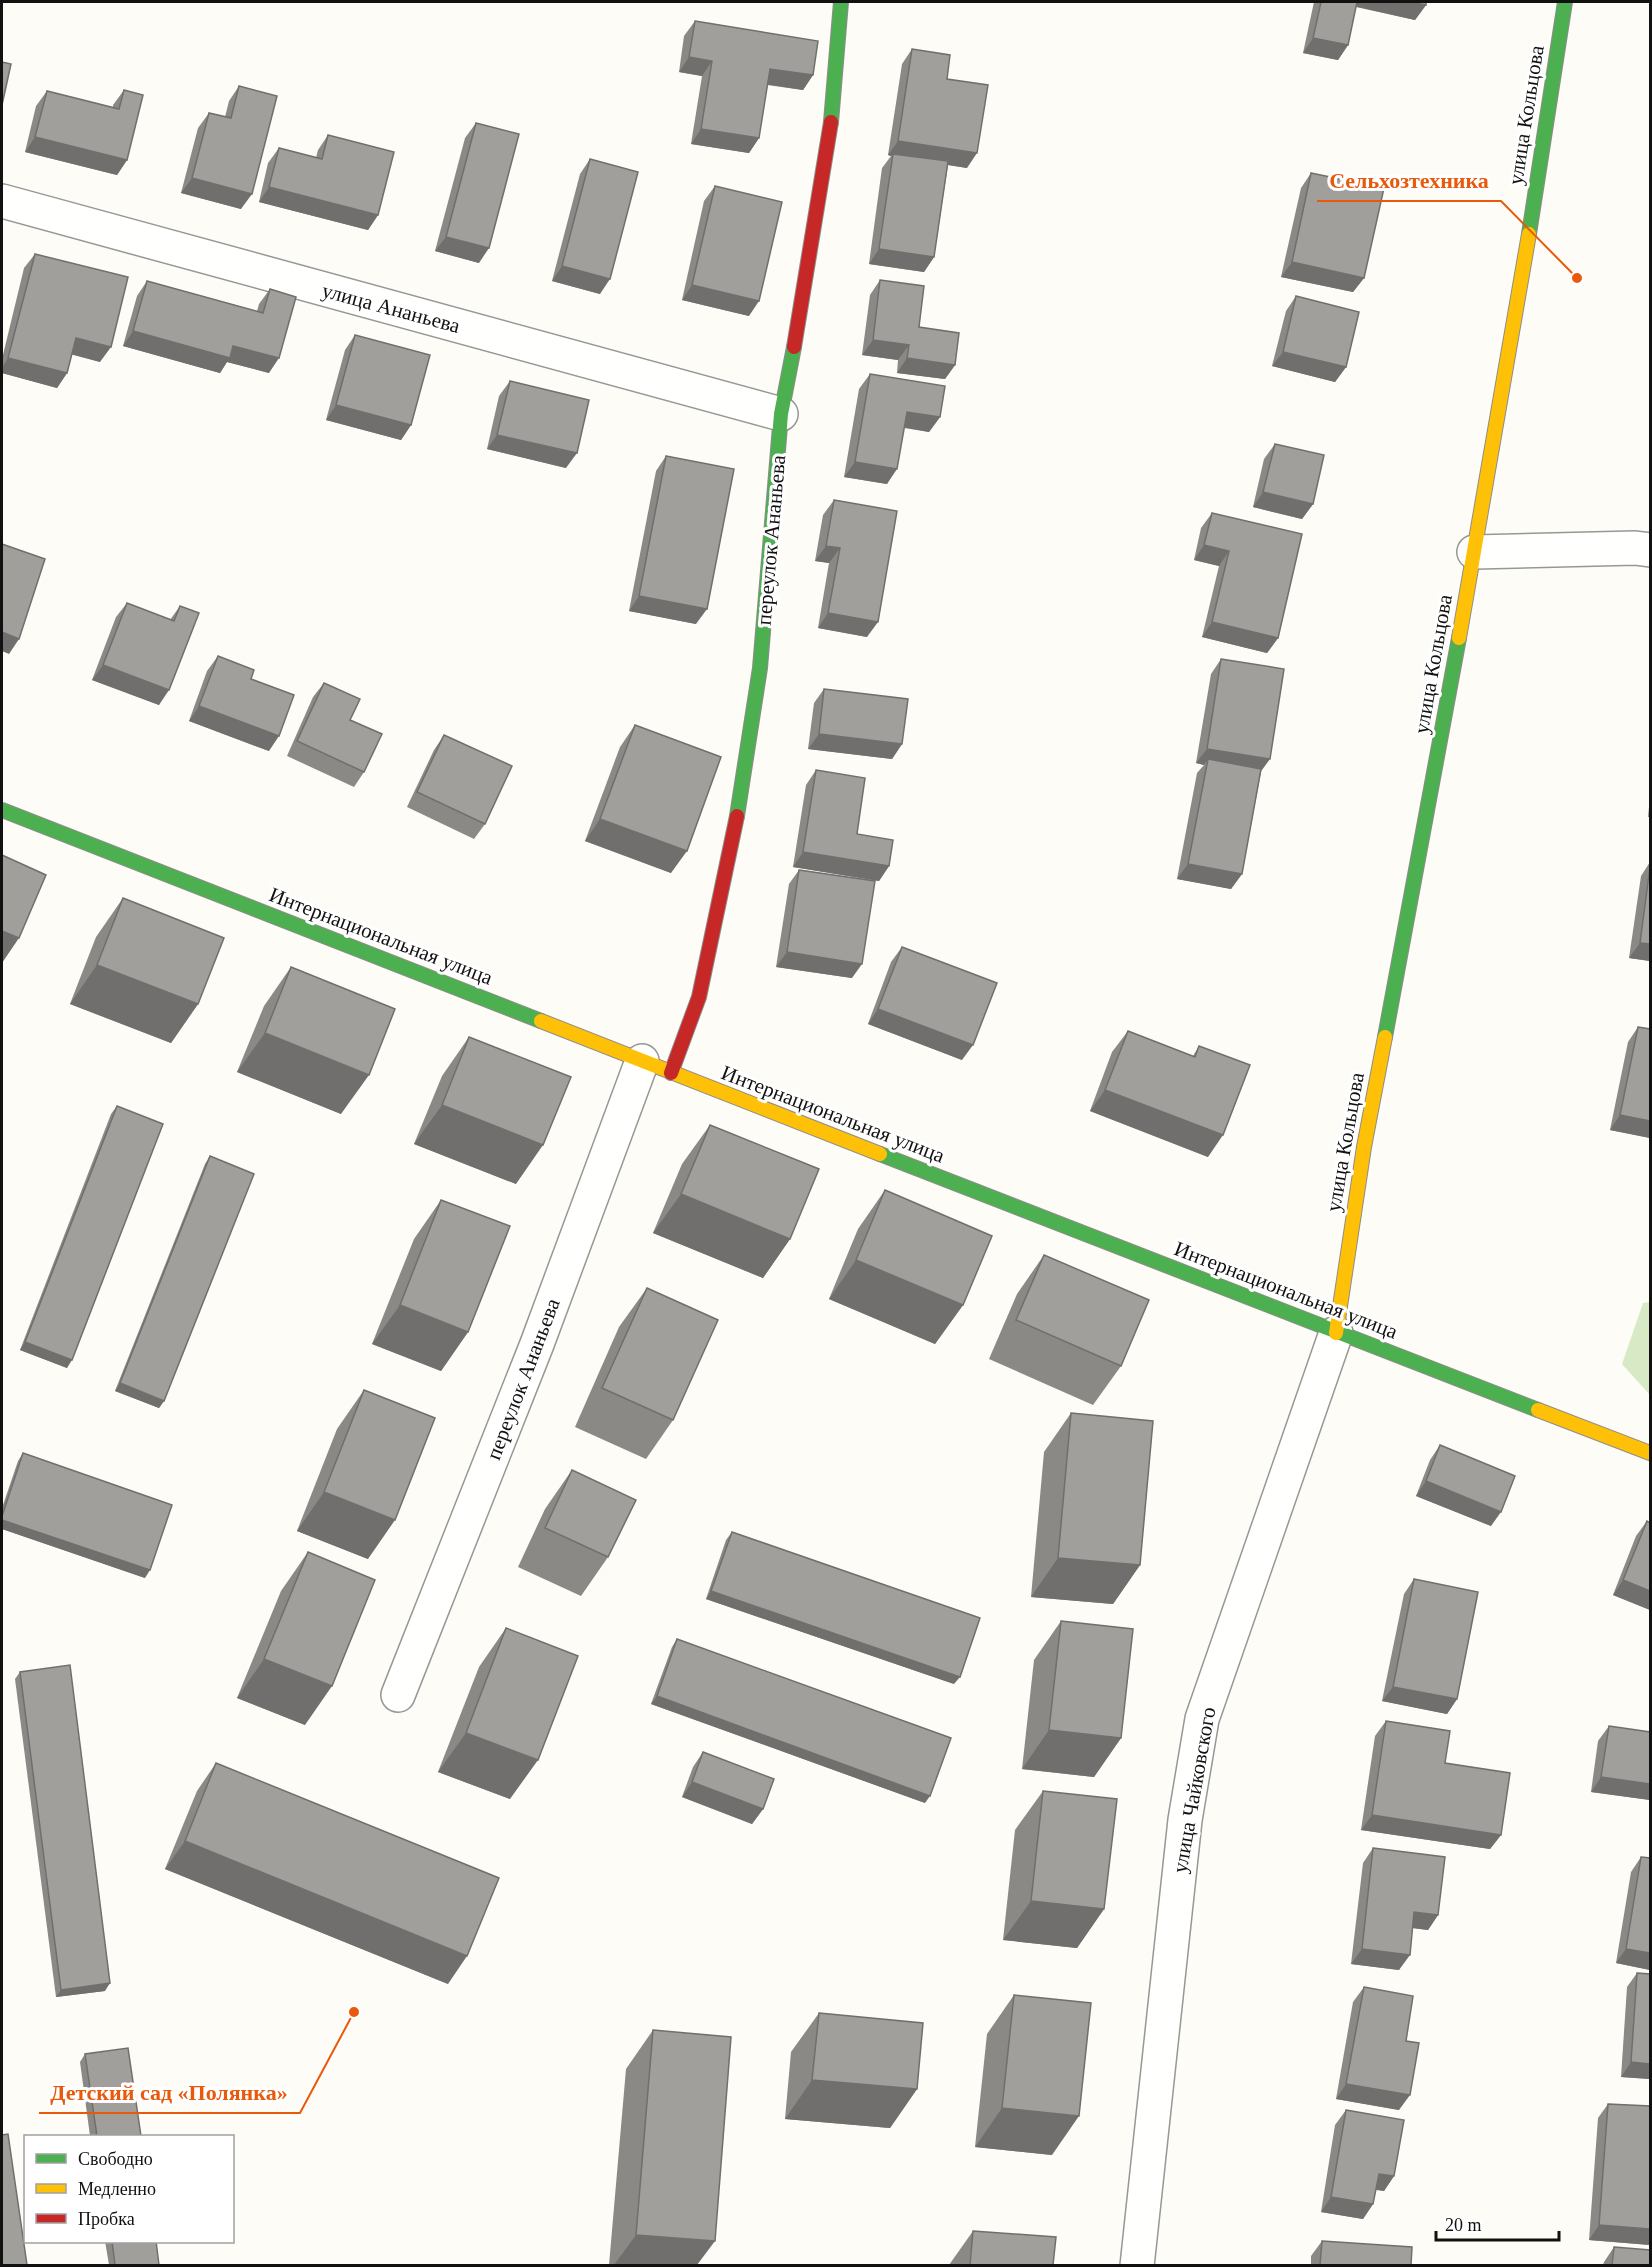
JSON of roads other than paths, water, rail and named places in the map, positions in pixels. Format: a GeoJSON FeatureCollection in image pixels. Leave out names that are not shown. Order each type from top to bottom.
{"type":"FeatureCollection","features":[{"type":"Feature","properties":{"kind":"street","name":"переулок Ананьева"},"geometry":{"type":"LineString","coordinates":[[398,1695],[537,1344],[656,1067],[699,996],[724,886],[740,801],[760,668],[781,414],[804,292],[834,100],[841,2]]}},
{"type":"Feature","properties":{"kind":"street","name":"улица Кольцова"},"geometry":{"type":"LineString","coordinates":[[1336,1333],[1364,1147],[1435,775],[1519,301],[1565,2]]}},
{"type":"Feature","properties":{"kind":"street","name":"улица Ананьева"},"geometry":{"type":"LineString","coordinates":[[2,201],[781,414]]}},
{"type":"Feature","properties":{"kind":"street"},"geometry":{"type":"LineString","coordinates":[[1474,552],[1635,548],[1650,550]]}},
{"type":"Feature","properties":{"kind":"street","name":"Интернациональная улица"},"geometry":{"type":"LineString","coordinates":[[2,810],[1336,1333],[1650,1453]]}},
{"type":"Feature","properties":{"kind":"street","name":"улица Чайковского"},"geometry":{"type":"LineString","coordinates":[[1137,2265],[1185,1820],[1202,1719],[1336,1333]]}},
{"type":"Feature","properties":{"kind":"place","name":"Сельхозтехника"},"geometry":{"type":"Point","coordinates":[1577,278]}},
{"type":"Feature","properties":{"kind":"place","name":"Детский сад «Полянка»"},"geometry":{"type":"Point","coordinates":[354,2012]}}]}
